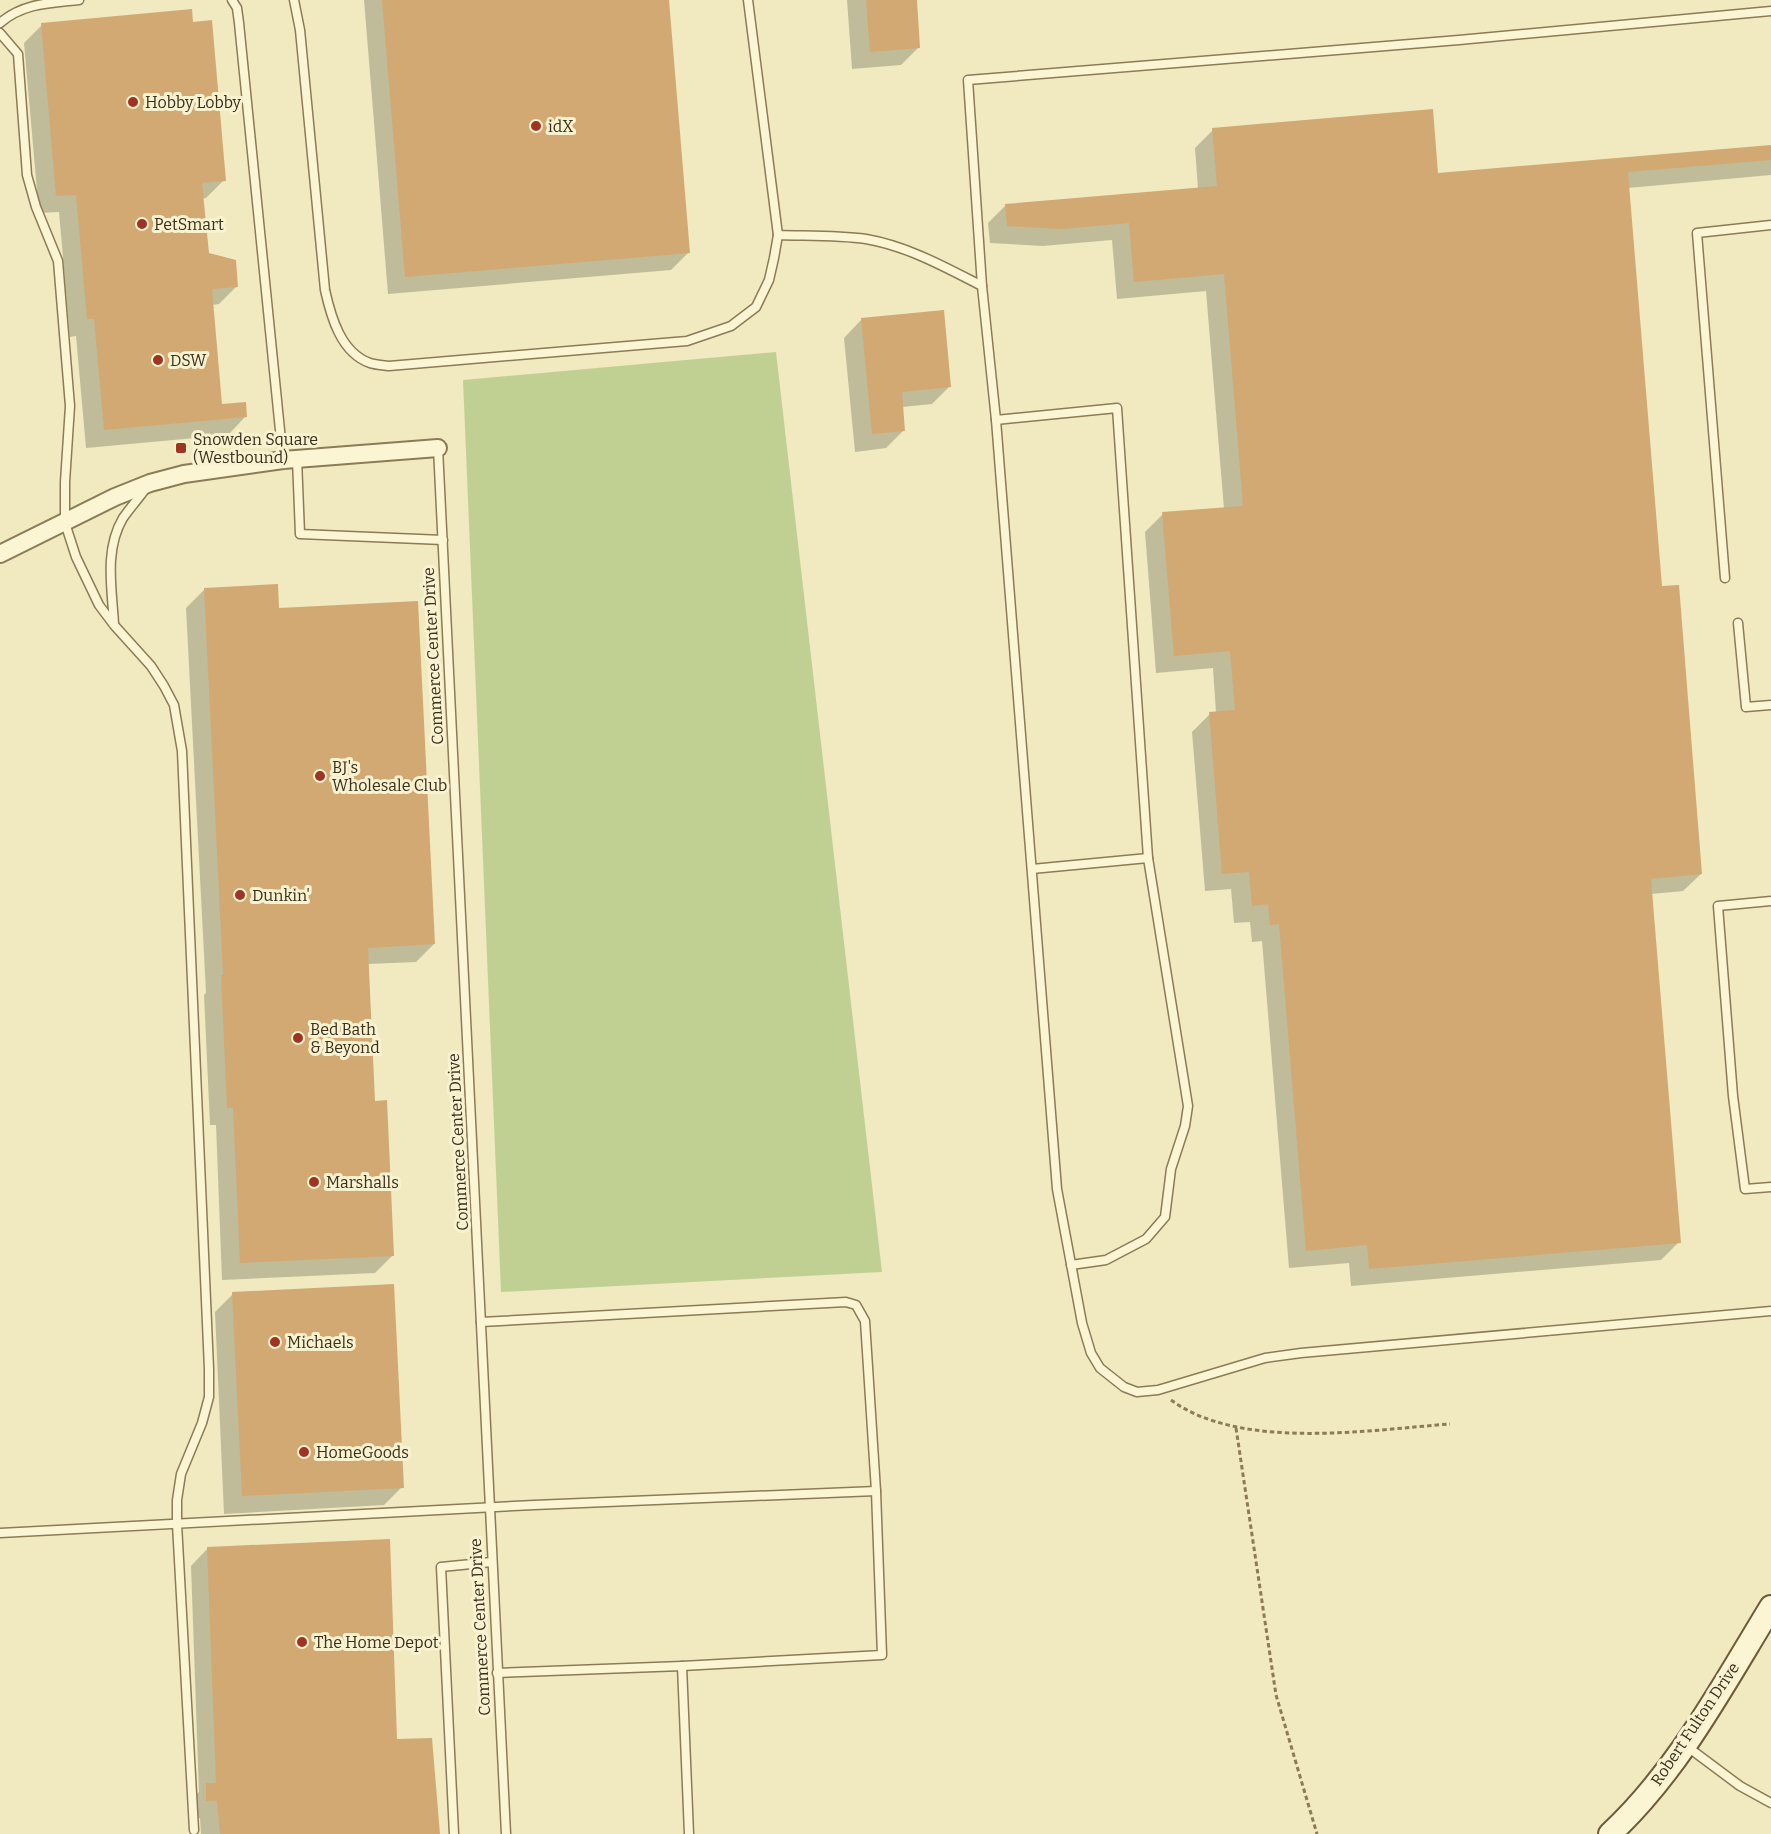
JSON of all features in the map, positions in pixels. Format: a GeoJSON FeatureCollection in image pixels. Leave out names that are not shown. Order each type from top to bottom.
{"type":"FeatureCollection","features":[{"type":"Feature","properties":{"kind":"street"},"geometry":{"type":"LineString","coordinates":[[0,554],[115,497],[150,483],[184,474],[290,460],[438,448]]}},
{"type":"Feature","properties":{"kind":"street","name":"Robert Fulton Drive"},"geometry":{"type":"LineString","coordinates":[[1610,1834],[1654,1786],[1685,1745],[1771,1607]]}},
{"type":"Feature","properties":{"kind":"lane"},"geometry":{"type":"LineString","coordinates":[[0,23],[22,8],[43,3],[79,0]]}},
{"type":"Feature","properties":{"kind":"lane"},"geometry":{"type":"LineString","coordinates":[[232,0],[237,8],[239,23],[300,534],[443,540]]}},
{"type":"Feature","properties":{"kind":"lane"},"geometry":{"type":"LineString","coordinates":[[294,0],[300,30],[325,290],[331,316],[341,337],[354,353],[370,363],[389,366],[696,339],[731,326],[756,307],[769,280],[778,236],[748,0]]}},
{"type":"Feature","properties":{"kind":"lane"},"geometry":{"type":"LineString","coordinates":[[1771,11],[968,81],[982,286],[996,420],[1057,1189],[1082,1323],[1090,1353],[1100,1368],[1124,1387],[1137,1392],[1158,1390],[1265,1358],[1301,1353],[1771,1311]]}},
{"type":"Feature","properties":{"kind":"lane"},"geometry":{"type":"LineString","coordinates":[[0,33],[18,54],[27,175],[36,207],[58,261],[70,406],[65,523],[76,557],[99,605],[151,666],[174,705],[182,751],[209,1369],[209,1397],[202,1423],[181,1474],[177,1500],[194,1830]]}},
{"type":"Feature","properties":{"kind":"lane"},"geometry":{"type":"LineString","coordinates":[[1725,578],[1697,233],[1771,225]]}},
{"type":"Feature","properties":{"kind":"lane"},"geometry":{"type":"LineString","coordinates":[[778,236],[839,236],[868,240],[935,262],[982,286]]}},
{"type":"Feature","properties":{"kind":"lane"},"geometry":{"type":"LineString","coordinates":[[996,420],[1117,408],[1148,858],[1188,1106],[1185,1126],[1171,1169],[1165,1217],[1146,1239],[1106,1260],[1071,1264]]}},
{"type":"Feature","properties":{"kind":"lane","name":"Commerce Center Drive"},"geometry":{"type":"LineString","coordinates":[[438,448],[506,1834]]}},
{"type":"Feature","properties":{"kind":"lane"},"geometry":{"type":"LineString","coordinates":[[114,625],[110,558],[115,538],[123,519],[150,483]]}},
{"type":"Feature","properties":{"kind":"lane"},"geometry":{"type":"LineString","coordinates":[[1738,623],[1746,707],[1771,705]]}},
{"type":"Feature","properties":{"kind":"lane"},"geometry":{"type":"LineString","coordinates":[[1032,869],[1148,858]]}},
{"type":"Feature","properties":{"kind":"lane"},"geometry":{"type":"LineString","coordinates":[[1771,901],[1718,906],[1733,1096],[1745,1189],[1771,1187]]}},
{"type":"Feature","properties":{"kind":"lane"},"geometry":{"type":"LineString","coordinates":[[482,1322],[846,1302],[856,1305],[865,1321],[876,1491],[882,1655],[497,1673]]}},
{"type":"Feature","properties":{"kind":"lane"},"geometry":{"type":"LineString","coordinates":[[0,1533],[876,1491]]}},
{"type":"Feature","properties":{"kind":"lane"},"geometry":{"type":"LineString","coordinates":[[454,1834],[441,1567],[492,1562]]}},
{"type":"Feature","properties":{"kind":"lane"},"geometry":{"type":"LineString","coordinates":[[682,1666],[689,1834]]}},
{"type":"Feature","properties":{"kind":"lane"},"geometry":{"type":"LineString","coordinates":[[1685,1745],[1740,1786],[1771,1803]]}},
{"type":"Feature","properties":{"kind":"path"},"geometry":{"type":"LineString","coordinates":[[1158,1390],[1185,1410],[1236,1428],[1286,1433],[1359,1431],[1450,1424]]}},
{"type":"Feature","properties":{"kind":"path"},"geometry":{"type":"LineString","coordinates":[[1236,1428],[1276,1695],[1317,1834]]}},
{"type":"Feature","properties":{"kind":"green space"},"geometry":{"type":"Polygon","coordinates":[[[776,352],[882,1272],[501,1292],[463,380],[776,352]]]}},
{"type":"Feature","properties":{"kind":"building","name":"idX"},"geometry":{"type":"Polygon","coordinates":[[[382,0],[669,0],[690,253],[405,277],[382,0]]]}},
{"type":"Feature","properties":{"kind":"building"},"geometry":{"type":"Polygon","coordinates":[[[866,0],[917,0],[920,48],[870,52],[866,0]]]}},
{"type":"Feature","properties":{"kind":"building"},"geometry":{"type":"Polygon","coordinates":[[[192,9],[193,22],[212,20],[226,181],[202,183],[209,253],[236,260],[238,287],[212,289],[222,404],[246,402],[247,417],[104,430],[94,319],[87,319],[76,195],[56,196],[41,23],[192,9]]]}},
{"type":"Feature","properties":{"kind":"building"},"geometry":{"type":"Polygon","coordinates":[[[1433,109],[1438,173],[1771,145],[1771,160],[1628,172],[1662,586],[1679,585],[1702,874],[1651,879],[1681,1243],[1369,1269],[1367,1245],[1306,1251],[1279,924],[1270,925],[1268,904],[1252,906],[1249,872],[1222,874],[1209,712],[1235,710],[1230,651],[1174,656],[1162,512],[1243,506],[1224,274],[1134,282],[1129,223],[1062,229],[1007,226],[1005,204],[1217,186],[1212,128],[1433,109]]]}},
{"type":"Feature","properties":{"kind":"building"},"geometry":{"type":"Polygon","coordinates":[[[944,310],[951,387],[902,392],[905,431],[872,434],[861,318],[944,310]]]}},
{"type":"Feature","properties":{"kind":"building","name":"BJ's Wholesale Club"},"geometry":{"type":"Polygon","coordinates":[[[278,584],[279,608],[418,601],[435,944],[368,948],[375,1101],[387,1100],[394,1256],[240,1263],[233,1108],[227,1108],[221,975],[223,975],[204,588],[278,584]]]}},
{"type":"Feature","properties":{"kind":"building"},"geometry":{"type":"Polygon","coordinates":[[[394,1284],[404,1488],[242,1496],[232,1292],[394,1284]]]}},
{"type":"Feature","properties":{"kind":"building","name":"The Home Depot"},"geometry":{"type":"Polygon","coordinates":[[[390,1539],[397,1739],[432,1738],[440,1834],[220,1834],[217,1801],[206,1801],[206,1783],[216,1783],[207,1547],[390,1539]]]}},
{"type":"Feature","properties":{"kind":"place","name":"Hobby Lobby"},"geometry":{"type":"Point","coordinates":[133,102]}},
{"type":"Feature","properties":{"kind":"place","name":"idX"},"geometry":{"type":"Point","coordinates":[536,126]}},
{"type":"Feature","properties":{"kind":"place","name":"PetSmart"},"geometry":{"type":"Point","coordinates":[142,224]}},
{"type":"Feature","properties":{"kind":"place","name":"DSW"},"geometry":{"type":"Point","coordinates":[158,360]}},
{"type":"Feature","properties":{"kind":"place","name":"Snowden Square (Westbound)"},"geometry":{"type":"Point","coordinates":[181,448]}},
{"type":"Feature","properties":{"kind":"place","name":"BJ's Wholesale Club"},"geometry":{"type":"Point","coordinates":[320,776]}},
{"type":"Feature","properties":{"kind":"place","name":"Dunkin'"},"geometry":{"type":"Point","coordinates":[240,895]}},
{"type":"Feature","properties":{"kind":"place","name":"Bed Bath & Beyond"},"geometry":{"type":"Point","coordinates":[298,1038]}},
{"type":"Feature","properties":{"kind":"place","name":"Marshalls"},"geometry":{"type":"Point","coordinates":[314,1182]}},
{"type":"Feature","properties":{"kind":"place","name":"Michaels"},"geometry":{"type":"Point","coordinates":[275,1342]}},
{"type":"Feature","properties":{"kind":"place","name":"HomeGoods"},"geometry":{"type":"Point","coordinates":[304,1452]}},
{"type":"Feature","properties":{"kind":"place","name":"The Home Depot"},"geometry":{"type":"Point","coordinates":[302,1642]}}]}
